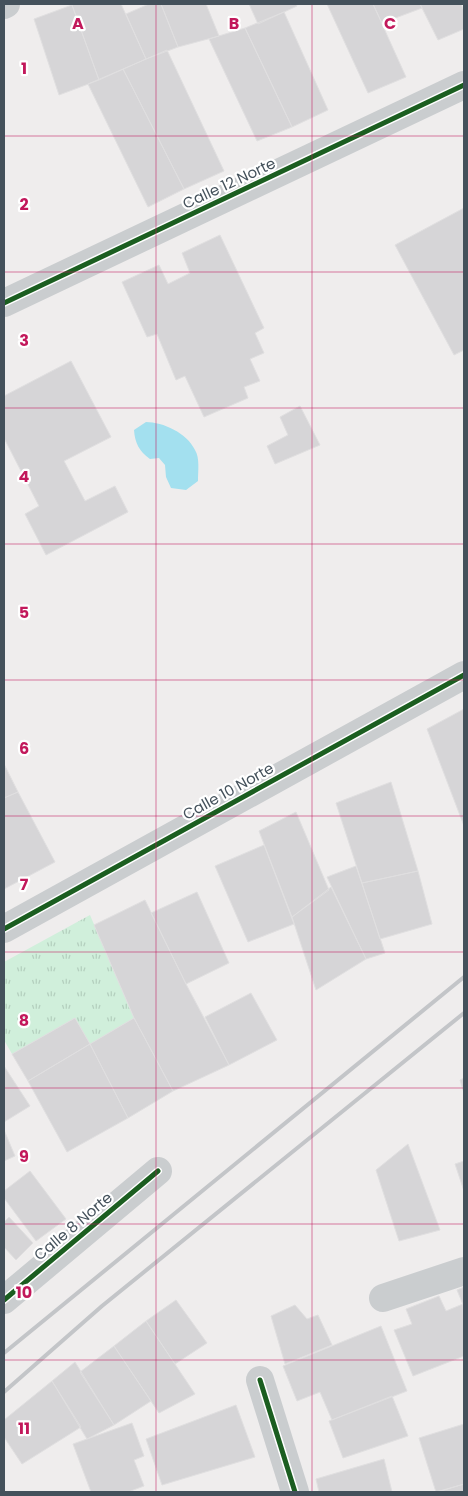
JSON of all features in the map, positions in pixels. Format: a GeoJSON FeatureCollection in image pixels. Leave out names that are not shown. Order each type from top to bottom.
{"type":"FeatureCollection","features":[{"type":"Feature","properties":{"kind":"street","name":"Calle 12 Norte"},"geometry":{"type":"LineString","coordinates":[[4,303],[464,86]]}},
{"type":"Feature","properties":{"kind":"street","name":"Calle 10 Norte"},"geometry":{"type":"LineString","coordinates":[[4,929],[464,675]]}},
{"type":"Feature","properties":{"kind":"street","name":"Calle 8 Norte"},"geometry":{"type":"LineString","coordinates":[[4,1300],[158,1171]]}},
{"type":"Feature","properties":{"kind":"street"},"geometry":{"type":"LineString","coordinates":[[383,1298],[464,1271]]}},
{"type":"Feature","properties":{"kind":"street"},"geometry":{"type":"LineString","coordinates":[[260,1380],[295,1492]]}},
{"type":"Feature","properties":{"kind":"green space"},"geometry":{"type":"Polygon","coordinates":[[[90,915],[134,1018],[90,1044],[75,1018],[12,1054],[4,1040],[4,962],[90,915]]]}},
{"type":"Feature","properties":{"kind":"water"},"geometry":{"type":"Polygon","coordinates":[[[146,422],[167,426],[174,430],[186,438],[197,453],[198,481],[186,490],[171,488],[166,477],[165,465],[159,458],[150,459],[138,446],[134,430],[146,422]]]}},
{"type":"Feature","properties":{"kind":"building"},"geometry":{"type":"Polygon","coordinates":[[[121,4],[146,59],[99,80],[72,5],[121,4]]]}},
{"type":"Feature","properties":{"kind":"building"},"geometry":{"type":"Polygon","coordinates":[[[149,4],[161,4],[178,47],[146,59],[126,14],[149,4]]]}},
{"type":"Feature","properties":{"kind":"building"},"geometry":{"type":"Polygon","coordinates":[[[161,4],[206,4],[219,36],[178,47],[161,4]]]}},
{"type":"Feature","properties":{"kind":"building"},"geometry":{"type":"Polygon","coordinates":[[[249,4],[296,4],[297,6],[258,24],[249,4]]]}},
{"type":"Feature","properties":{"kind":"building"},"geometry":{"type":"Polygon","coordinates":[[[327,4],[373,4],[406,77],[368,93],[327,4]]]}},
{"type":"Feature","properties":{"kind":"building"},"geometry":{"type":"Polygon","coordinates":[[[373,4],[420,4],[422,8],[382,23],[373,4]]]}},
{"type":"Feature","properties":{"kind":"building"},"geometry":{"type":"Polygon","coordinates":[[[420,4],[461,4],[464,11],[464,29],[438,40],[420,4]]]}},
{"type":"Feature","properties":{"kind":"building"},"geometry":{"type":"Polygon","coordinates":[[[72,5],[99,80],[59,95],[34,19],[72,5]]]}},
{"type":"Feature","properties":{"kind":"building"},"geometry":{"type":"Polygon","coordinates":[[[284,12],[328,110],[292,127],[245,28],[284,12]]]}},
{"type":"Feature","properties":{"kind":"building"},"geometry":{"type":"Polygon","coordinates":[[[245,28],[292,127],[257,141],[209,39],[245,28]]]}},
{"type":"Feature","properties":{"kind":"building"},"geometry":{"type":"Polygon","coordinates":[[[167,50],[224,171],[184,189],[123,69],[167,50]]]}},
{"type":"Feature","properties":{"kind":"building"},"geometry":{"type":"Polygon","coordinates":[[[123,69],[184,189],[148,207],[88,84],[123,69]]]}},
{"type":"Feature","properties":{"kind":"building"},"geometry":{"type":"Polygon","coordinates":[[[464,208],[464,350],[454,355],[395,245],[464,208]]]}},
{"type":"Feature","properties":{"kind":"building"},"geometry":{"type":"Polygon","coordinates":[[[220,235],[264,328],[255,333],[264,353],[250,359],[260,381],[244,387],[248,398],[204,417],[185,376],[176,380],[157,334],[147,337],[122,282],[159,265],[168,284],[190,273],[182,253],[220,235]]]}},
{"type":"Feature","properties":{"kind":"building"},"geometry":{"type":"Polygon","coordinates":[[[71,361],[111,437],[64,461],[85,501],[115,486],[128,512],[46,555],[25,514],[39,506],[4,438],[4,396],[71,361]]]}},
{"type":"Feature","properties":{"kind":"building"},"geometry":{"type":"Polygon","coordinates":[[[300,406],[320,445],[275,464],[267,446],[288,435],[280,417],[300,406]]]}},
{"type":"Feature","properties":{"kind":"building"},"geometry":{"type":"Polygon","coordinates":[[[464,709],[464,826],[427,729],[464,709]]]}},
{"type":"Feature","properties":{"kind":"building"},"geometry":{"type":"Polygon","coordinates":[[[4,764],[18,792],[4,798],[4,764]]]}},
{"type":"Feature","properties":{"kind":"building"},"geometry":{"type":"Polygon","coordinates":[[[391,782],[418,871],[362,883],[336,803],[391,782]]]}},
{"type":"Feature","properties":{"kind":"building"},"geometry":{"type":"Polygon","coordinates":[[[18,792],[55,862],[4,889],[4,798],[18,792]]]}},
{"type":"Feature","properties":{"kind":"building"},"geometry":{"type":"Polygon","coordinates":[[[296,812],[329,890],[292,917],[259,831],[296,812]]]}},
{"type":"Feature","properties":{"kind":"building"},"geometry":{"type":"Polygon","coordinates":[[[264,845],[294,924],[248,942],[215,866],[264,845]]]}},
{"type":"Feature","properties":{"kind":"building"},"geometry":{"type":"Polygon","coordinates":[[[356,866],[385,953],[366,959],[327,877],[356,866]]]}},
{"type":"Feature","properties":{"kind":"building"},"geometry":{"type":"Polygon","coordinates":[[[418,871],[432,924],[380,939],[362,883],[418,871]]]}},
{"type":"Feature","properties":{"kind":"building"},"geometry":{"type":"Polygon","coordinates":[[[331,887],[366,959],[316,990],[292,917],[331,887]]]}},
{"type":"Feature","properties":{"kind":"building"},"geometry":{"type":"Polygon","coordinates":[[[197,892],[229,963],[186,984],[151,913],[197,892]]]}},
{"type":"Feature","properties":{"kind":"building"},"geometry":{"type":"Polygon","coordinates":[[[145,900],[186,984],[229,1065],[173,1091],[134,1018],[94,925],[145,900]]]}},
{"type":"Feature","properties":{"kind":"building"},"geometry":{"type":"Polygon","coordinates":[[[251,993],[277,1040],[229,1065],[205,1017],[251,993]]]}},
{"type":"Feature","properties":{"kind":"building"},"geometry":{"type":"Polygon","coordinates":[[[75,1018],[90,1044],[28,1081],[12,1054],[75,1018]]]}},
{"type":"Feature","properties":{"kind":"building"},"geometry":{"type":"Polygon","coordinates":[[[134,1018],[173,1091],[128,1118],[90,1044],[134,1018]]]}},
{"type":"Feature","properties":{"kind":"building"},"geometry":{"type":"Polygon","coordinates":[[[90,1044],[128,1118],[67,1152],[28,1081],[90,1044]]]}},
{"type":"Feature","properties":{"kind":"building"},"geometry":{"type":"Polygon","coordinates":[[[4,1066],[30,1106],[4,1122],[4,1066]]]}},
{"type":"Feature","properties":{"kind":"building"},"geometry":{"type":"Polygon","coordinates":[[[464,1078],[464,1093],[460,1080],[464,1078]]]}},
{"type":"Feature","properties":{"kind":"building"},"geometry":{"type":"Polygon","coordinates":[[[4,1130],[15,1156],[4,1161],[4,1130]]]}},
{"type":"Feature","properties":{"kind":"building"},"geometry":{"type":"Polygon","coordinates":[[[408,1144],[440,1230],[399,1241],[376,1170],[408,1144]]]}},
{"type":"Feature","properties":{"kind":"building"},"geometry":{"type":"Polygon","coordinates":[[[464,1161],[464,1191],[455,1164],[464,1161]]]}},
{"type":"Feature","properties":{"kind":"building"},"geometry":{"type":"Polygon","coordinates":[[[30,1171],[66,1219],[36,1241],[4,1198],[4,1191],[30,1171]]]}},
{"type":"Feature","properties":{"kind":"building"},"geometry":{"type":"Polygon","coordinates":[[[9,1217],[33,1243],[16,1260],[4,1247],[4,1222],[9,1217]]]}},
{"type":"Feature","properties":{"kind":"building"},"geometry":{"type":"Polygon","coordinates":[[[464,1287],[464,1307],[457,1290],[464,1287]]]}},
{"type":"Feature","properties":{"kind":"building"},"geometry":{"type":"Polygon","coordinates":[[[439,1296],[446,1311],[463,1304],[464,1356],[413,1376],[394,1330],[412,1324],[406,1309],[439,1296]]]}},
{"type":"Feature","properties":{"kind":"building"},"geometry":{"type":"Polygon","coordinates":[[[176,1300],[207,1343],[175,1364],[146,1321],[176,1300]]]}},
{"type":"Feature","properties":{"kind":"building"},"geometry":{"type":"Polygon","coordinates":[[[295,1305],[307,1319],[318,1315],[332,1345],[285,1364],[271,1316],[295,1305]]]}},
{"type":"Feature","properties":{"kind":"building"},"geometry":{"type":"Polygon","coordinates":[[[146,1321],[195,1394],[159,1413],[114,1346],[146,1321]]]}},
{"type":"Feature","properties":{"kind":"building"},"geometry":{"type":"Polygon","coordinates":[[[381,1326],[407,1391],[332,1420],[320,1392],[297,1401],[283,1366],[381,1326]]]}},
{"type":"Feature","properties":{"kind":"building"},"geometry":{"type":"Polygon","coordinates":[[[114,1346],[151,1401],[114,1425],[80,1372],[114,1346]]]}},
{"type":"Feature","properties":{"kind":"building"},"geometry":{"type":"Polygon","coordinates":[[[75,1362],[114,1425],[87,1439],[52,1381],[75,1362]]]}},
{"type":"Feature","properties":{"kind":"building"},"geometry":{"type":"Polygon","coordinates":[[[52,1381],[81,1427],[22,1464],[4,1437],[4,1420],[52,1381]]]}},
{"type":"Feature","properties":{"kind":"building"},"geometry":{"type":"Polygon","coordinates":[[[392,1396],[408,1436],[343,1458],[329,1421],[392,1396]]]}},
{"type":"Feature","properties":{"kind":"building"},"geometry":{"type":"Polygon","coordinates":[[[236,1405],[255,1457],[162,1485],[146,1439],[236,1405]]]}},
{"type":"Feature","properties":{"kind":"building"},"geometry":{"type":"Polygon","coordinates":[[[132,1423],[144,1456],[134,1460],[144,1486],[128,1492],[91,1492],[73,1444],[132,1423]]]}},
{"type":"Feature","properties":{"kind":"building"},"geometry":{"type":"Polygon","coordinates":[[[464,1424],[464,1484],[436,1492],[419,1438],[464,1424]]]}},
{"type":"Feature","properties":{"kind":"building"},"geometry":{"type":"Polygon","coordinates":[[[384,1459],[392,1492],[319,1492],[316,1479],[384,1459]]]}},
{"type":"Feature","properties":{"kind":"building"},"geometry":{"type":"Polygon","coordinates":[[[464,1484],[464,1492],[438,1492],[464,1484]]]}},
{"type":"Feature","properties":{"kind":"railway"},"geometry":{"type":"LineString","coordinates":[[4,1353],[464,977]]}},
{"type":"Feature","properties":{"kind":"railway"},"geometry":{"type":"LineString","coordinates":[[4,1392],[102,1306],[464,1013]]}},
{"type":"Feature","properties":{"kind":"cycle path"},"geometry":{"type":"LineString","coordinates":[[4,303],[464,85]]}},
{"type":"Feature","properties":{"kind":"cycle path"},"geometry":{"type":"LineString","coordinates":[[4,929],[464,675]]}},
{"type":"Feature","properties":{"kind":"cycle path"},"geometry":{"type":"LineString","coordinates":[[4,1300],[158,1171]]}},
{"type":"Feature","properties":{"kind":"cycle path"},"geometry":{"type":"LineString","coordinates":[[260,1380],[295,1492]]}}]}
